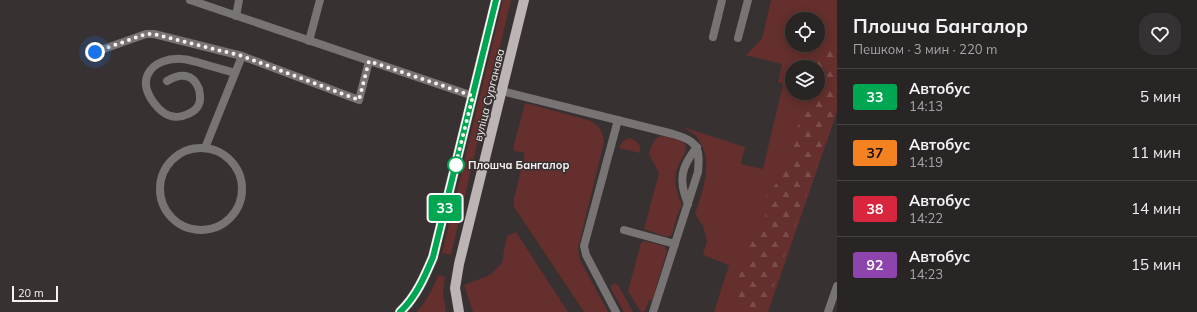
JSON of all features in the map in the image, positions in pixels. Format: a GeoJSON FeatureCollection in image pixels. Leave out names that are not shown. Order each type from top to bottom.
{"type":"FeatureCollection","features":[{"type":"Feature","properties":{"kind":"main road","name":"вуліца Сурганава"},"geometry":{"type":"LineString","coordinates":[[400,312],[405,308],[424,279],[433,257],[496,0]]}},
{"type":"Feature","properties":{"kind":"main road","name":"вуліца Сурганава"},"geometry":{"type":"LineString","coordinates":[[459,312],[456,288],[459,264],[524,0]]}},
{"type":"Feature","properties":{"kind":"lane"},"geometry":{"type":"LineString","coordinates":[[190,0],[473,96]]}},
{"type":"Feature","properties":{"kind":"lane"},"geometry":{"type":"LineString","coordinates":[[236,16],[239,0]]}},
{"type":"Feature","properties":{"kind":"lane"},"geometry":{"type":"LineString","coordinates":[[309,41],[320,0]]}},
{"type":"Feature","properties":{"kind":"lane"},"geometry":{"type":"LineString","coordinates":[[713,37],[722,0]]}},
{"type":"Feature","properties":{"kind":"lane"},"geometry":{"type":"LineString","coordinates":[[738,38],[748,0]]}},
{"type":"Feature","properties":{"kind":"lane"},"geometry":{"type":"LineString","coordinates":[[95,52],[146,34],[154,34],[242,56],[359,100],[369,61]]}},
{"type":"Feature","properties":{"kind":"lane"},"geometry":{"type":"LineString","coordinates":[[205,148],[242,56]]}},
{"type":"Feature","properties":{"kind":"lane"},"geometry":{"type":"LineString","coordinates":[[167,81],[174,76],[182,75],[190,77],[197,84],[200,93],[200,103],[194,111],[182,117],[171,116],[160,111],[150,98],[146,86],[147,76],[153,66],[165,60],[182,58],[235,73]]}},
{"type":"Feature","properties":{"kind":"lane"},"geometry":{"type":"LineString","coordinates":[[502,91],[685,137],[697,147],[699,160],[698,172],[653,312]]}},
{"type":"Feature","properties":{"kind":"lane"},"geometry":{"type":"LineString","coordinates":[[616,312],[586,255],[584,246],[618,120]]}},
{"type":"Feature","properties":{"kind":"lane"},"geometry":{"type":"LineString","coordinates":[[688,204],[683,191],[683,172],[686,161],[697,147]]}},
{"type":"Feature","properties":{"kind":"lane"},"geometry":{"type":"LineString","coordinates":[[205,148],[219,152],[230,160],[238,172],[241,185],[240,199],[234,212],[225,222],[212,228],[199,230],[186,227],[177,222],[166,211],[161,199],[160,186],[163,173],[170,162],[180,154],[192,149],[205,148]]}},
{"type":"Feature","properties":{"kind":"lane"},"geometry":{"type":"LineString","coordinates":[[624,230],[675,244]]}},
{"type":"Feature","properties":{"kind":"lane"},"geometry":{"type":"LineString","coordinates":[[828,312],[837,286]]}},
{"type":"Feature","properties":{"kind":"green space"},"geometry":{"type":"Polygon","coordinates":[[[503,0],[511,0],[451,255],[442,253],[503,0]]]}},
{"type":"Feature","properties":{"kind":"green space"},"geometry":{"type":"Polygon","coordinates":[[[771,0],[837,0],[837,112],[768,312],[714,312],[729,265],[703,255],[707,241],[703,226],[695,214],[706,175],[705,155],[702,145],[696,136],[683,127],[745,147],[741,164],[763,169],[783,84],[778,82],[782,64],[746,55],[762,39],[771,0]]]}},
{"type":"Feature","properties":{"kind":"green space"},"geometry":{"type":"Polygon","coordinates":[[[837,41],[837,109],[764,312],[737,312],[733,290],[738,277],[734,271],[737,264],[746,259],[744,250],[748,240],[759,229],[766,218],[764,204],[767,193],[776,184],[784,172],[806,100],[825,100],[825,60],[817,60],[819,54],[825,52],[825,50],[837,41]]]}},
{"type":"Feature","properties":{"kind":"green space"},"geometry":{"type":"Polygon","coordinates":[[[525,103],[588,120],[598,126],[601,131],[604,142],[578,248],[580,260],[608,312],[584,312],[514,207],[514,199],[525,153],[515,151],[513,148],[525,103]]]}},
{"type":"Feature","properties":{"kind":"green space"},"geometry":{"type":"Polygon","coordinates":[[[661,136],[676,139],[682,142],[686,148],[675,176],[676,189],[682,205],[677,216],[672,235],[667,237],[644,229],[659,173],[649,154],[654,141],[661,136]]]}},
{"type":"Feature","properties":{"kind":"green space"},"geometry":{"type":"Polygon","coordinates":[[[630,138],[635,140],[638,144],[640,153],[619,148],[623,141],[630,138]]]}},
{"type":"Feature","properties":{"kind":"green space"},"geometry":{"type":"Polygon","coordinates":[[[516,232],[568,312],[473,312],[464,285],[490,275],[502,263],[508,235],[516,232]]]}},
{"type":"Feature","properties":{"kind":"green space"},"geometry":{"type":"Polygon","coordinates":[[[644,241],[664,246],[667,251],[652,301],[649,300],[645,311],[641,312],[628,291],[641,243],[644,241]]]}},
{"type":"Feature","properties":{"kind":"green space"},"geometry":{"type":"Polygon","coordinates":[[[438,275],[445,277],[443,293],[446,312],[416,312],[432,290],[438,275]]]}},
{"type":"Feature","properties":{"kind":"green space"},"geometry":{"type":"Polygon","coordinates":[[[614,283],[618,285],[633,312],[624,312],[611,289],[611,286],[614,283]]]}},
{"type":"Feature","properties":{"kind":"bus line","name":"33"},"geometry":{"type":"LineString","coordinates":[[400,312],[405,308],[424,279],[433,257],[496,0]]}},
{"type":"Feature","properties":{"kind":"place","name":"Плошча Бангалор"},"geometry":{"type":"Point","coordinates":[456,165]}},
{"type":"Feature","properties":{"kind":"route"},"geometry":{"type":"LineString","coordinates":[[95,52],[146,34],[154,34],[242,56],[359,100],[369,61],[473,96],[455,167],[456,165]]}}]}
